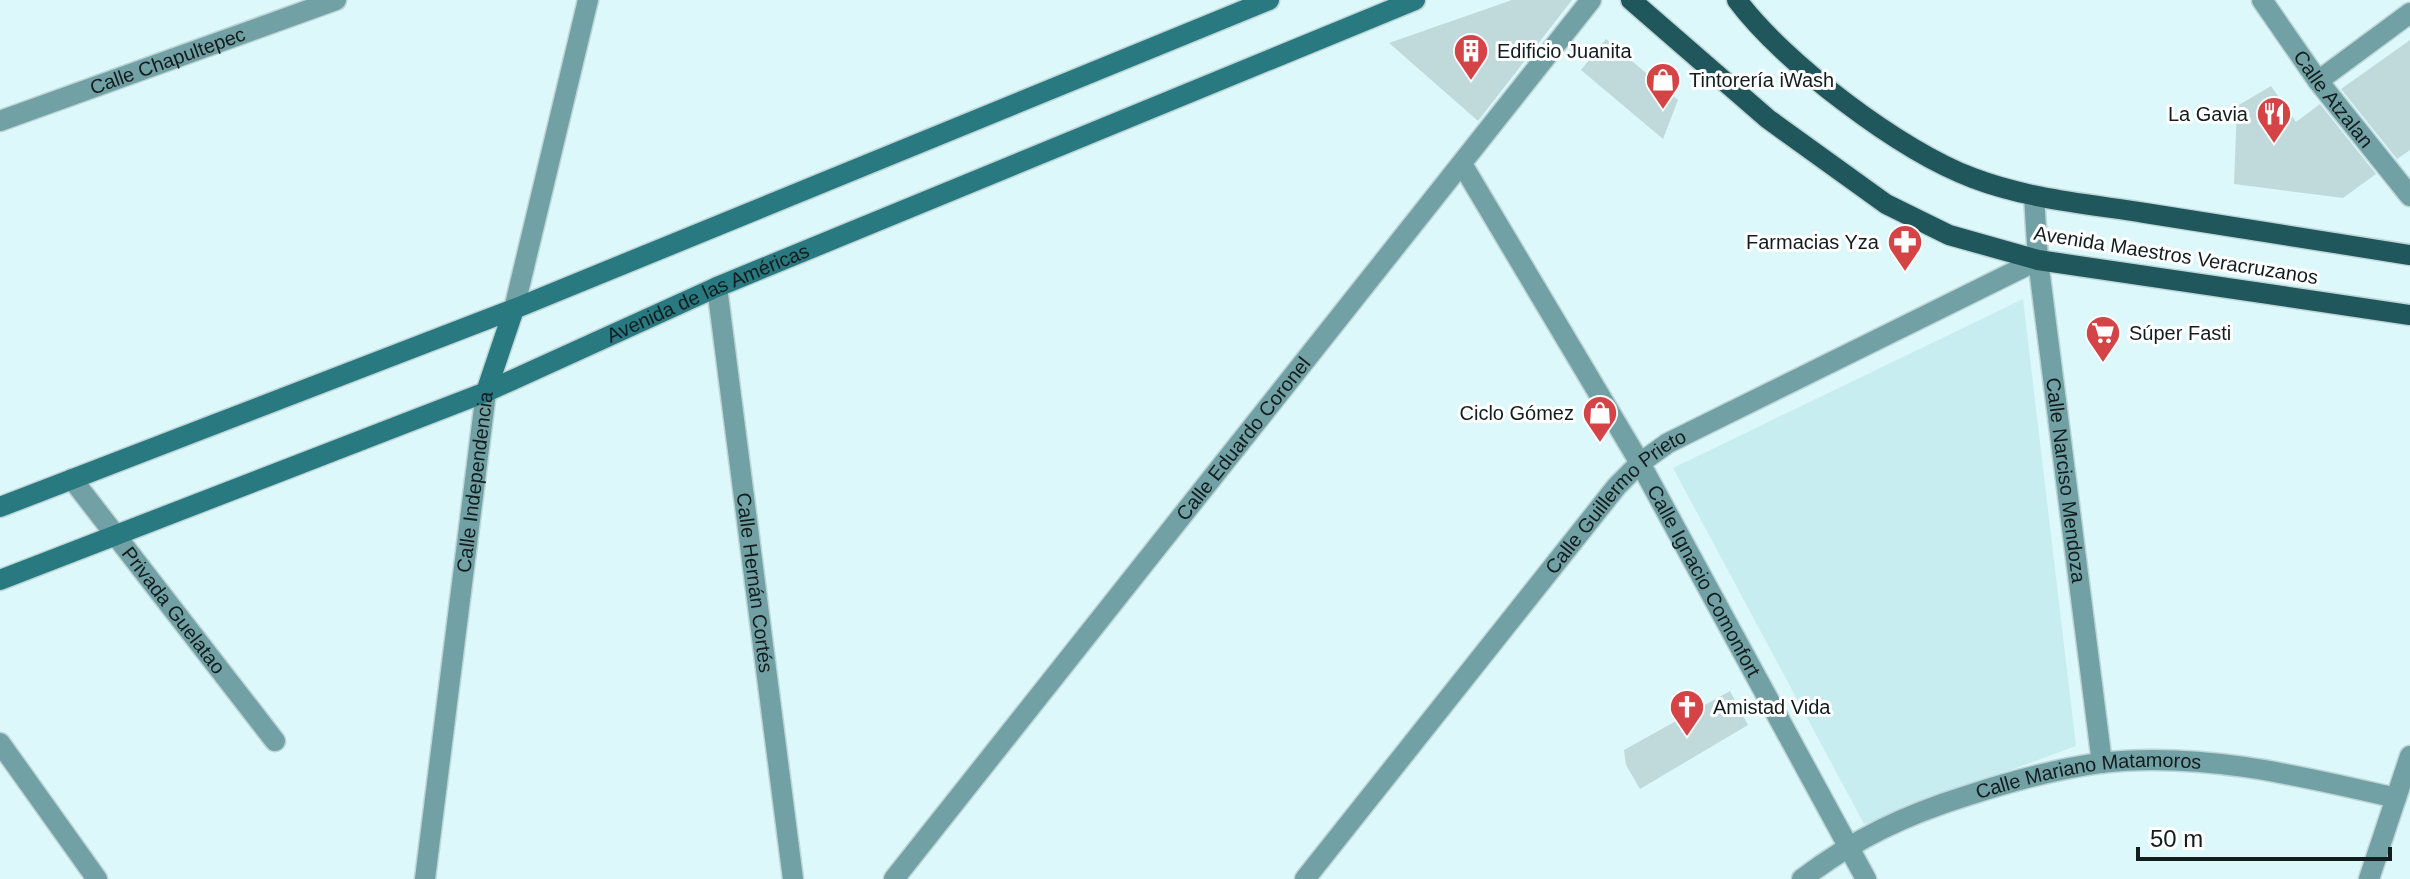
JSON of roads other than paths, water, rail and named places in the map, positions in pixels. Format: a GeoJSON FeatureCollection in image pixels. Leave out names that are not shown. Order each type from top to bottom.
{"type":"FeatureCollection","features":[{"type":"Feature","properties":{"kind":"main road"},"geometry":{"type":"LineString","coordinates":[[0,507],[514,309],[1269,0]]}},
{"type":"Feature","properties":{"kind":"main road","name":"Avenida de las Américas"},"geometry":{"type":"LineString","coordinates":[[0,580],[486,392],[717,287],[1415,0]]}},
{"type":"Feature","properties":{"kind":"main road","name":"Avenida Maestros Veracruzanos"},"geometry":{"type":"LineString","coordinates":[[1631,0],[1768,119],[1886,204],[1949,235],[2038,260],[2410,315]]}},
{"type":"Feature","properties":{"kind":"main road","name":"Avenida Maestros Veracruzanos"},"geometry":{"type":"LineString","coordinates":[[1737,0],[1755,25],[1805,71],[1919,151],[1972,178],[2034,196],[2410,255]]}},
{"type":"Feature","properties":{"kind":"main road","name":"Calle Independencia"},"geometry":{"type":"LineString","coordinates":[[486,392],[514,309]]}},
{"type":"Feature","properties":{"kind":"street","name":"Calle Chapultepec"},"geometry":{"type":"LineString","coordinates":[[0,121],[336,0]]}},
{"type":"Feature","properties":{"kind":"street","name":"Calle Independencia"},"geometry":{"type":"LineString","coordinates":[[514,309],[588,0]]}},
{"type":"Feature","properties":{"kind":"street","name":"Calle Eduardo Coronel"},"geometry":{"type":"LineString","coordinates":[[894,879],[1591,0]]}},
{"type":"Feature","properties":{"kind":"street","name":"Calle Atzalan"},"geometry":{"type":"LineString","coordinates":[[2262,0],[2318,81],[2410,196]]}},
{"type":"Feature","properties":{"kind":"street"},"geometry":{"type":"LineString","coordinates":[[2318,81],[2410,13]]}},
{"type":"Feature","properties":{"kind":"street","name":"Calle Ignacio Comonfort"},"geometry":{"type":"LineString","coordinates":[[1462,164],[1640,463],[1866,879]]}},
{"type":"Feature","properties":{"kind":"street","name":"Calle Narciso Mendoza"},"geometry":{"type":"LineString","coordinates":[[2034,196],[2038,260],[2102,763]]}},
{"type":"Feature","properties":{"kind":"street","name":"Calle Guillermo Prieto"},"geometry":{"type":"LineString","coordinates":[[1305,879],[1617,486],[1640,463],[1668,443],[2038,260]]}},
{"type":"Feature","properties":{"kind":"street","name":"Calle Hernán Cortés"},"geometry":{"type":"LineString","coordinates":[[717,287],[793,879]]}},
{"type":"Feature","properties":{"kind":"street","name":"Calle Independencia"},"geometry":{"type":"LineString","coordinates":[[425,879],[486,392]]}},
{"type":"Feature","properties":{"kind":"street","name":"Privada Guelatao"},"geometry":{"type":"LineString","coordinates":[[72,479],[275,741]]}},
{"type":"Feature","properties":{"kind":"street"},"geometry":{"type":"LineString","coordinates":[[0,743],[97,879]]}},
{"type":"Feature","properties":{"kind":"street"},"geometry":{"type":"LineString","coordinates":[[2369,879],[2410,756]]}},
{"type":"Feature","properties":{"kind":"street","name":"Calle Mariano Matamoros"},"geometry":{"type":"LineString","coordinates":[[1802,879],[1847,844],[1926,808],[2020,779],[2102,763],[2231,766],[2304,776],[2396,798]]}},
{"type":"Feature","properties":{"kind":"place","name":"Edificio Juanita"},"geometry":{"type":"Point","coordinates":[1471,82]}},
{"type":"Feature","properties":{"kind":"place","name":"Tintorería iWash"},"geometry":{"type":"Point","coordinates":[1663,111]}},
{"type":"Feature","properties":{"kind":"place","name":"La Gavia"},"geometry":{"type":"Point","coordinates":[2274,145]}},
{"type":"Feature","properties":{"kind":"place","name":"Farmacias Yza"},"geometry":{"type":"Point","coordinates":[1905,273]}},
{"type":"Feature","properties":{"kind":"place","name":"Súper Fasti"},"geometry":{"type":"Point","coordinates":[2103,364]}},
{"type":"Feature","properties":{"kind":"place","name":"Ciclo Gómez"},"geometry":{"type":"Point","coordinates":[1600,444]}},
{"type":"Feature","properties":{"kind":"place","name":"Amistad Vida"},"geometry":{"type":"Point","coordinates":[1687,738]}}]}
